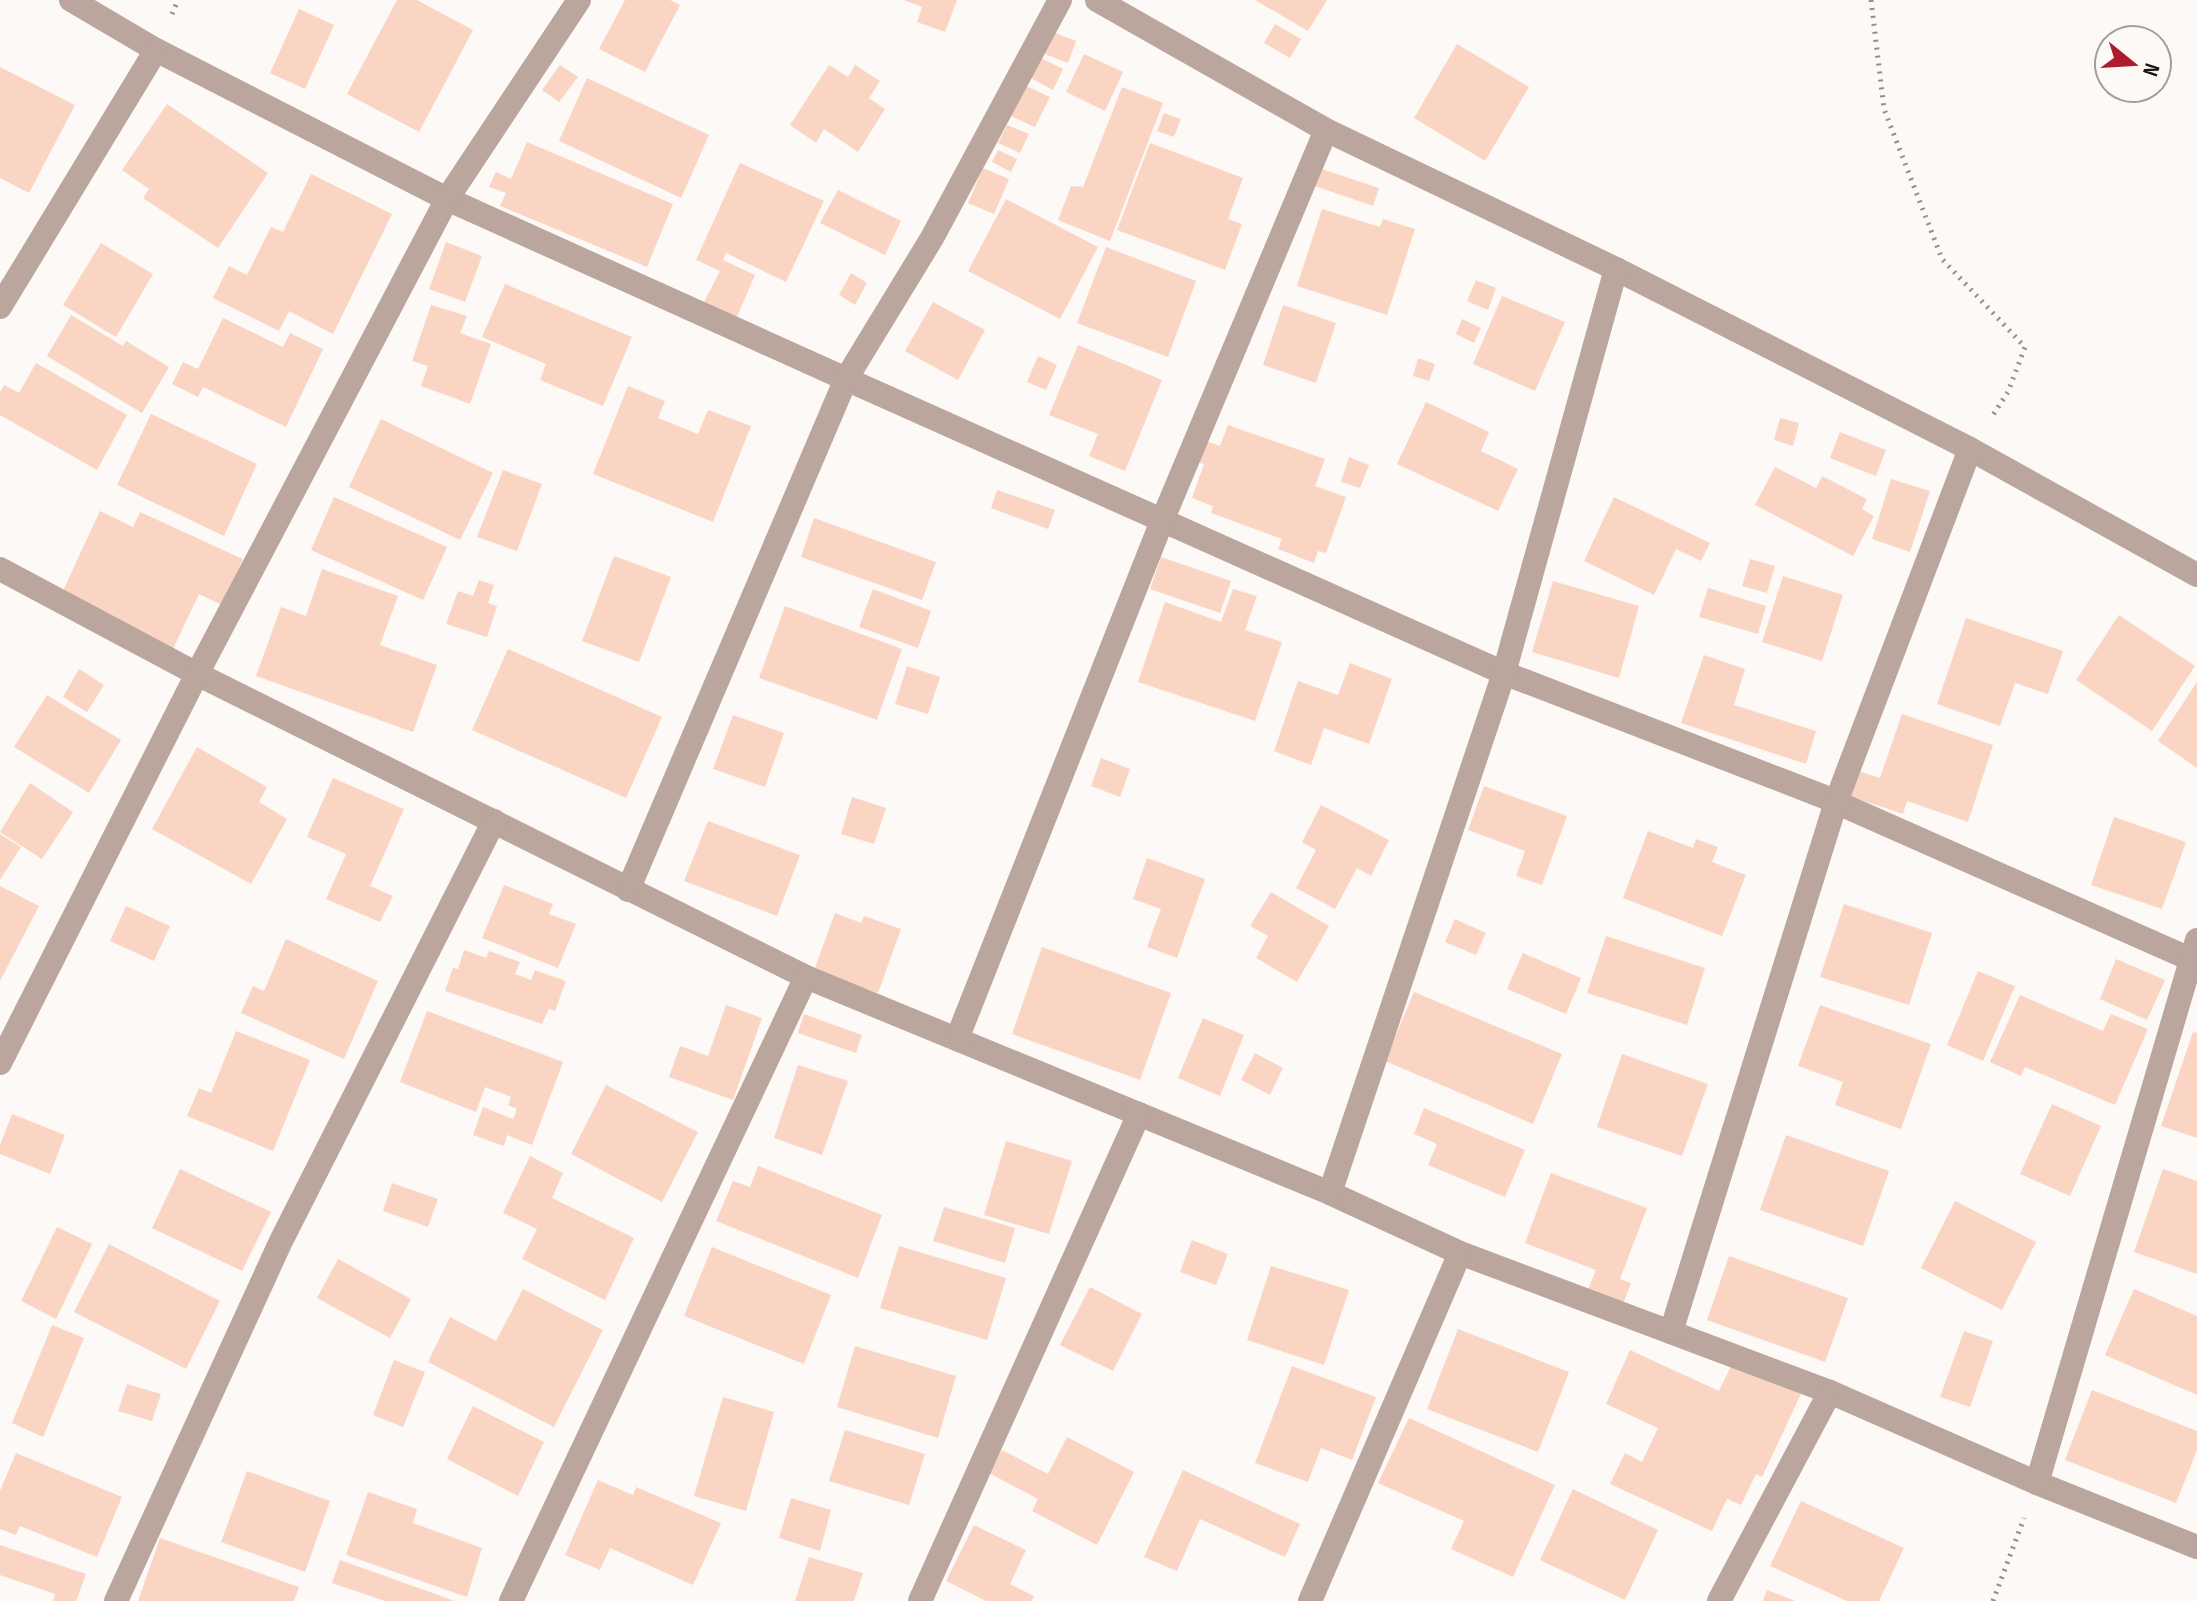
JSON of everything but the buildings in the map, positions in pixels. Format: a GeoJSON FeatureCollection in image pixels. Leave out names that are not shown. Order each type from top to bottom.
{"type":"FeatureCollection","features":[{"type":"Feature","properties":{"kind":"street"},"geometry":{"type":"LineString","coordinates":[[71,0],[156,50],[447,199],[1162,521],[1504,673],[1836,802],[2195,954],[2037,1483]]}},
{"type":"Feature","properties":{"kind":"street"},"geometry":{"type":"LineString","coordinates":[[0,1063],[197,674],[447,199],[579,0]]}},
{"type":"Feature","properties":{"kind":"street"},"geometry":{"type":"LineString","coordinates":[[628,890],[846,379],[932,238],[1060,0]]}},
{"type":"Feature","properties":{"kind":"street"},"geometry":{"type":"LineString","coordinates":[[1097,0],[1326,130],[1616,269],[1970,449],[2197,575]]}},
{"type":"Feature","properties":{"kind":"street"},"geometry":{"type":"LineString","coordinates":[[0,307],[156,50]]}},
{"type":"Feature","properties":{"kind":"street"},"geometry":{"type":"LineString","coordinates":[[957,1039],[1162,521],[1326,130]]}},
{"type":"Feature","properties":{"kind":"street"},"geometry":{"type":"LineString","coordinates":[[1330,1193],[1504,673],[1616,269]]}},
{"type":"Feature","properties":{"kind":"street"},"geometry":{"type":"LineString","coordinates":[[1671,1332],[1836,802],[1970,449]]}},
{"type":"Feature","properties":{"kind":"street"},"geometry":{"type":"LineString","coordinates":[[0,569],[197,674],[806,977],[1330,1193],[1460,1253],[1830,1392],[2037,1483],[2197,1547]]}},
{"type":"Feature","properties":{"kind":"street"},"geometry":{"type":"LineString","coordinates":[[116,1601],[281,1241],[494,821]]}},
{"type":"Feature","properties":{"kind":"street"},"geometry":{"type":"LineString","coordinates":[[511,1601],[806,977]]}},
{"type":"Feature","properties":{"kind":"street"},"geometry":{"type":"LineString","coordinates":[[920,1601],[1139,1114]]}},
{"type":"Feature","properties":{"kind":"street"},"geometry":{"type":"LineString","coordinates":[[1310,1601],[1460,1253]]}},
{"type":"Feature","properties":{"kind":"street"},"geometry":{"type":"LineString","coordinates":[[1719,1601],[1830,1392]]}},
{"type":"Feature","properties":{"kind":"path"},"geometry":{"type":"LineString","coordinates":[[1871,0],[1884,109],[1942,259],[2025,347],[2008,392],[1970,449]]}},
{"type":"Feature","properties":{"kind":"path"},"geometry":{"type":"LineString","coordinates":[[1993,1601],[2037,1483]]}}]}
